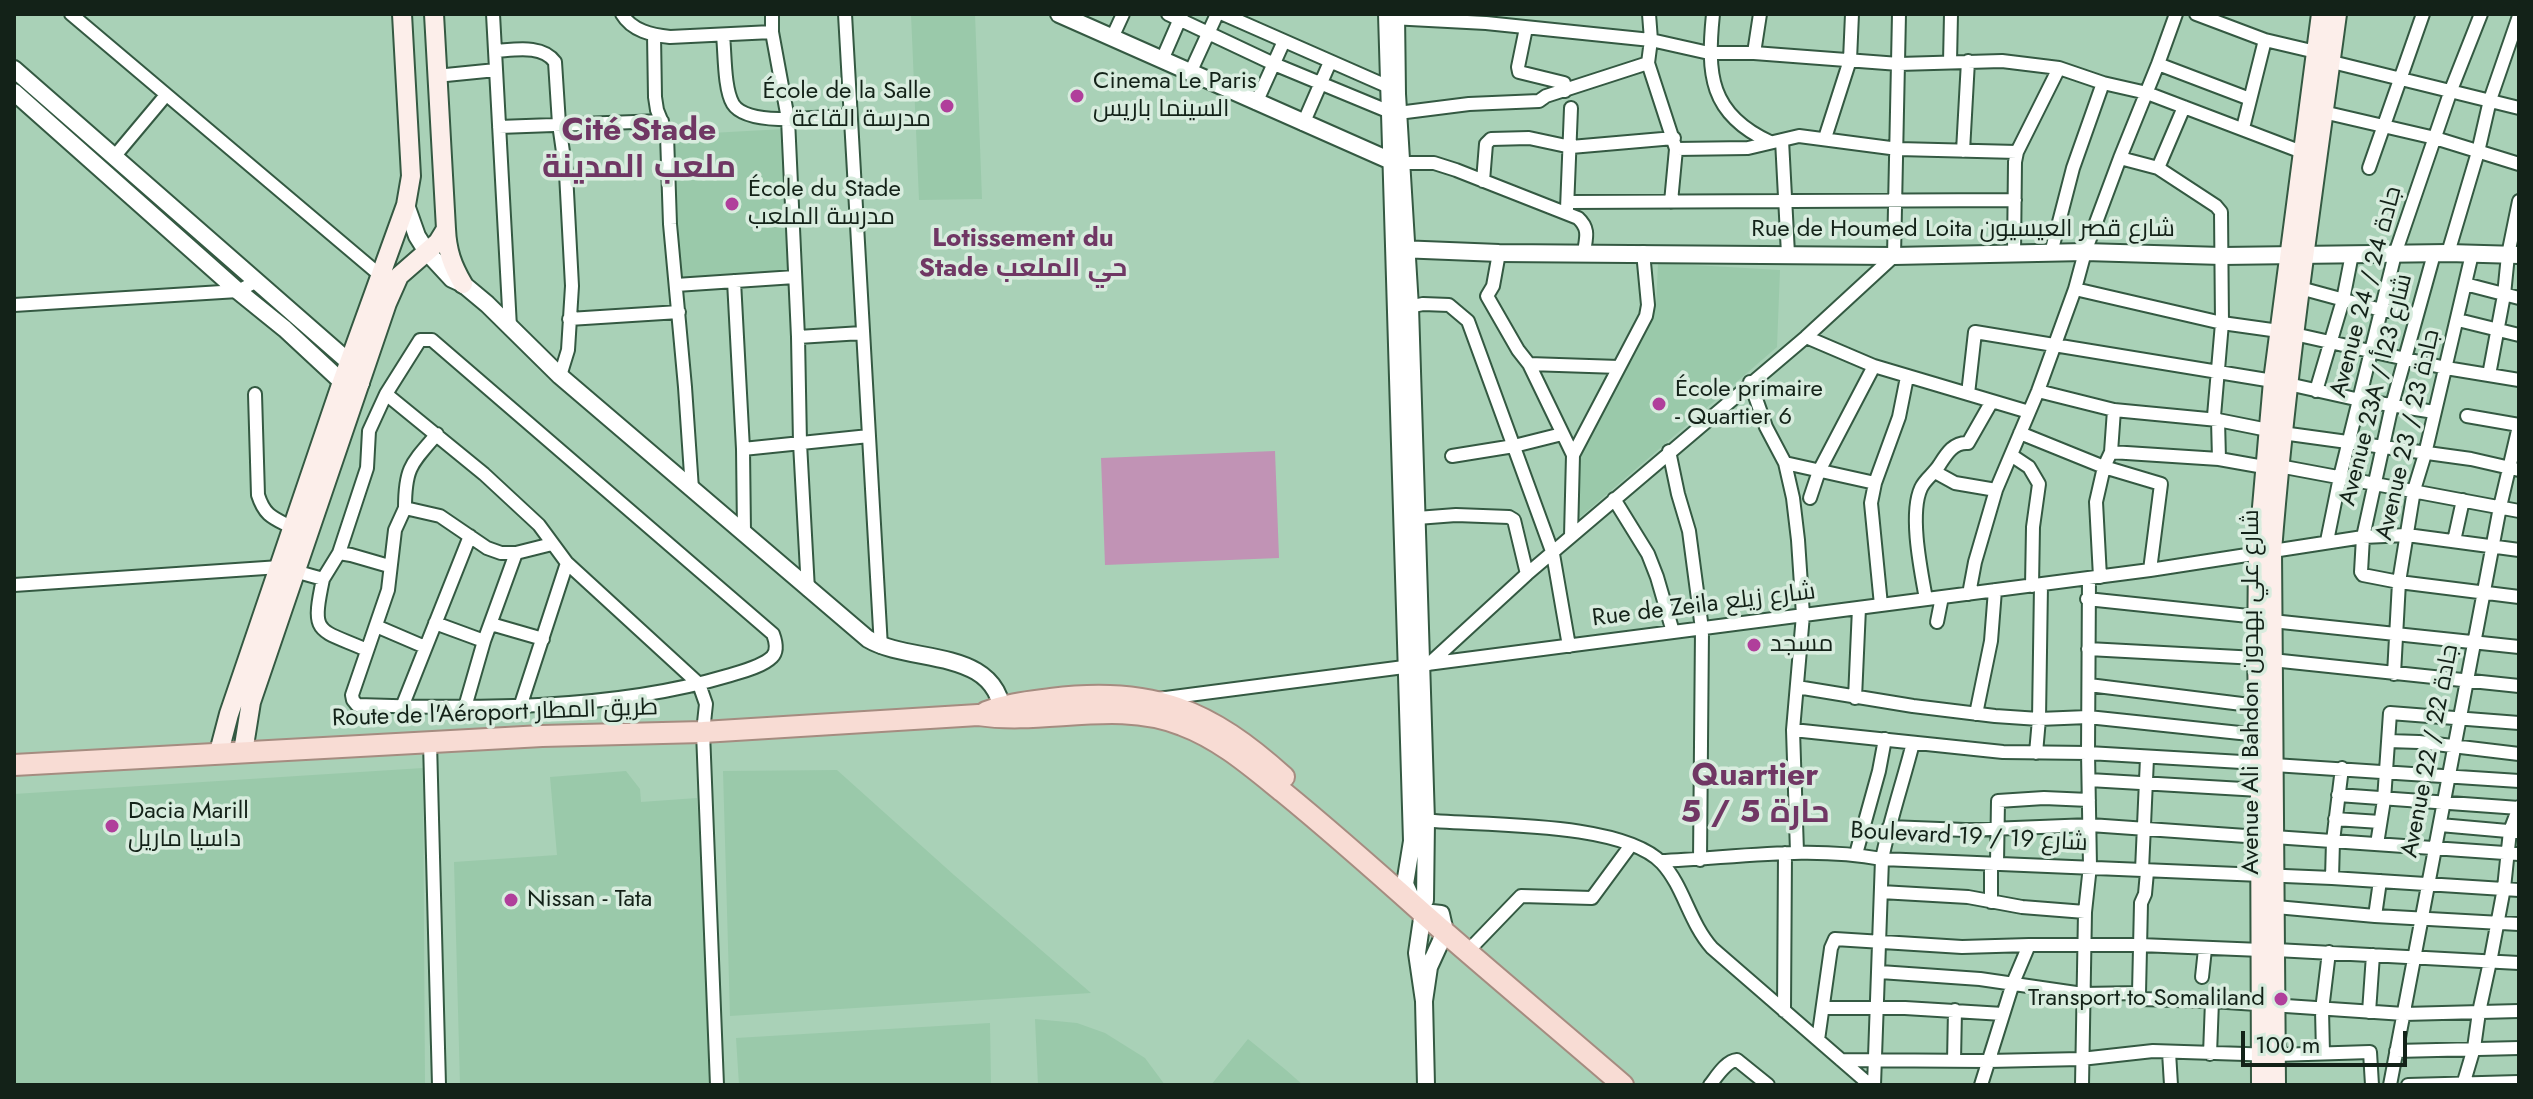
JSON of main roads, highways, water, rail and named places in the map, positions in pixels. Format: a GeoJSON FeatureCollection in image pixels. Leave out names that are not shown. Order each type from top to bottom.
{"type":"FeatureCollection","features":[{"type":"Feature","properties":{"kind":"main road"},"geometry":{"type":"LineString","coordinates":[[219,752],[229,714],[288,569],[352,382],[350,363],[406,205],[411,176],[402,14]]}},
{"type":"Feature","properties":{"kind":"main road"},"geometry":{"type":"LineString","coordinates":[[434,14],[447,246],[451,265],[463,284]]}},
{"type":"Feature","properties":{"kind":"main road","name":"Avenue Ali Bahdon شارع علي بهدون"},"geometry":{"type":"LineString","coordinates":[[2287,332],[2300,288],[2296,255],[2323,112],[2321,14]]}},
{"type":"Feature","properties":{"kind":"main road","name":"Avenue Ali Bahdon شارع علي بهدون"},"geometry":{"type":"LineString","coordinates":[[2276,1085],[2269,1055],[2265,552],[2271,467],[2296,255],[2302,152],[2320,57],[2337,14]]}},
{"type":"Feature","properties":{"kind":"main road"},"geometry":{"type":"LineString","coordinates":[[243,752],[251,702],[288,569],[293,528],[395,284],[406,269],[438,242],[446,229]]}},
{"type":"Feature","properties":{"kind":"main road","name":"Avenue Ali Bahdon شارع علي بهدون"},"geometry":{"type":"LineString","coordinates":[[2264,659],[2258,706],[2259,735],[2267,764],[2260,790],[2267,837]]}},
{"type":"Feature","properties":{"kind":"main road"},"geometry":{"type":"LineString","coordinates":[[1148,707],[1209,720],[1260,755],[1405,884],[1429,912]]}},
{"type":"Feature","properties":{"kind":"main road"},"geometry":{"type":"LineString","coordinates":[[1148,707],[1209,738],[1245,762],[1637,1085]]}},
{"type":"Feature","properties":{"kind":"main road","name":"Route de l'Aéroport طريق المطار"},"geometry":{"type":"LineString","coordinates":[[14,765],[219,752],[703,732],[1003,712],[1089,712],[1148,707]]}},
{"type":"Feature","properties":{"kind":"main road","name":"Avenue Ali Bahdon شارع علي بهدون"},"geometry":{"type":"LineString","coordinates":[[2268,876],[2276,907],[2268,950]]}},
{"type":"Feature","properties":{"kind":"main road"},"geometry":{"type":"LineString","coordinates":[[1471,947],[1623,1085]]}},
{"type":"Feature","properties":{"kind":"main road","name":"Avenue Ali Bahdon شارع علي بهدون"},"geometry":{"type":"LineString","coordinates":[[2261,1085],[2269,1055]]}},
{"type":"Feature","properties":{"kind":"place","name":"Cinema Le Paris السينما باريس"},"geometry":{"type":"Point","coordinates":[1077,96]}},
{"type":"Feature","properties":{"kind":"place","name":"École de la Salle مدرسة القاعة"},"geometry":{"type":"Point","coordinates":[947,106]}},
{"type":"Feature","properties":{"kind":"place","name":"École du Stade مدرسة الملعب"},"geometry":{"type":"Point","coordinates":[732,204]}},
{"type":"Feature","properties":{"kind":"place","name":"École primaire - Quartier 6"},"geometry":{"type":"Point","coordinates":[1659,404]}},
{"type":"Feature","properties":{"kind":"place","name":"مسجد"},"geometry":{"type":"Point","coordinates":[1754,645]}},
{"type":"Feature","properties":{"kind":"place","name":"Dacia Marill داسيا ماريل"},"geometry":{"type":"Point","coordinates":[112,826]}},
{"type":"Feature","properties":{"kind":"place","name":"Nissan - Tata"},"geometry":{"type":"Point","coordinates":[511,900]}},
{"type":"Feature","properties":{"kind":"place","name":"Transport to Somaliland"},"geometry":{"type":"Point","coordinates":[2281,999]}},
{"type":"Feature","properties":{"kind":"district","name":"Cité Stade ملعب المدينة"},"geometry":{"type":"Point","coordinates":[639,150]}},
{"type":"Feature","properties":{"kind":"district","name":"Lotissement du Stade حي الملعب"},"geometry":{"type":"Point","coordinates":[1023,255]}},
{"type":"Feature","properties":{"kind":"district","name":"Quartier 5 / حارة 5"},"geometry":{"type":"Point","coordinates":[1755,796]}}]}
